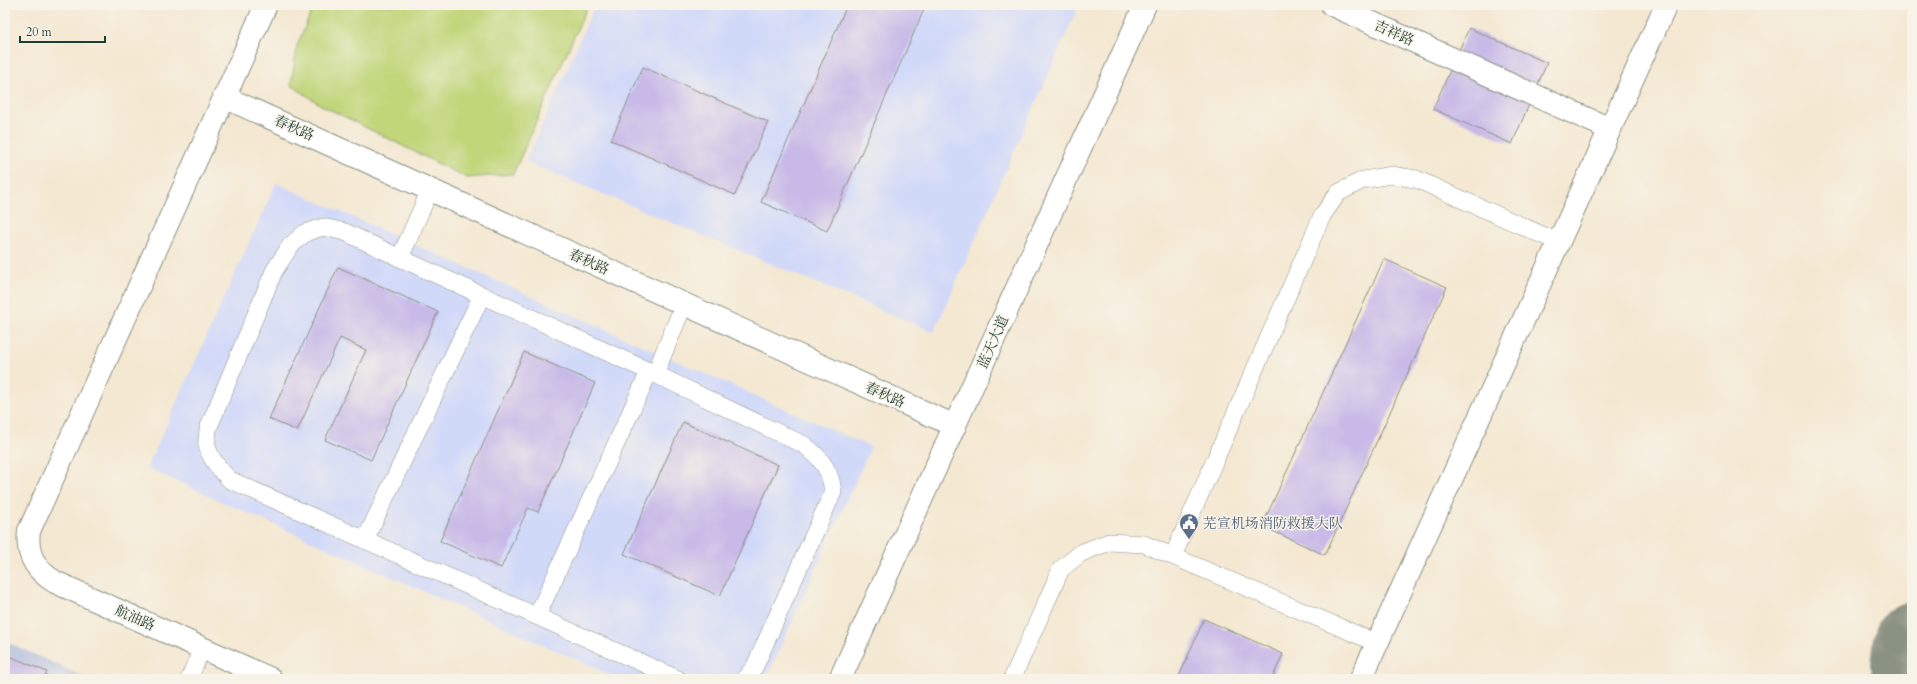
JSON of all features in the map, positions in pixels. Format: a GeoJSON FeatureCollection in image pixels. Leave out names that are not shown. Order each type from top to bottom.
{"type":"FeatureCollection","features":[{"type":"Feature","properties":{"kind":"street"},"geometry":{"type":"LineString","coordinates":[[224,97],[266,5]]}},
{"type":"Feature","properties":{"kind":"street","name":"蓝天大道"},"geometry":{"type":"LineString","coordinates":[[840,679],[1145,5]]}},
{"type":"Feature","properties":{"kind":"street","name":"吉祥路"},"geometry":{"type":"LineString","coordinates":[[1332,5],[1610,129]]}},
{"type":"Feature","properties":{"kind":"street"},"geometry":{"type":"LineString","coordinates":[[1361,679],[1666,5]]}},
{"type":"Feature","properties":{"kind":"street","name":"春秋路"},"geometry":{"type":"LineString","coordinates":[[224,97],[955,426]]}},
{"type":"Feature","properties":{"kind":"street","name":"航油路"},"geometry":{"type":"LineString","coordinates":[[224,97],[29,530],[28,540],[32,560],[46,576],[271,679]]}},
{"type":"Feature","properties":{"kind":"lane"},"geometry":{"type":"LineString","coordinates":[[1173,556],[1322,216],[1338,193],[1363,180],[1384,176],[1391,175],[1416,179],[1558,242]]}},
{"type":"Feature","properties":{"kind":"lane"},"geometry":{"type":"LineString","coordinates":[[400,258],[430,190]]}},
{"type":"Feature","properties":{"kind":"lane"},"geometry":{"type":"LineString","coordinates":[[678,679],[230,480],[220,470],[207,445],[208,429],[274,271],[291,245],[305,233],[323,226],[345,232],[652,373],[804,445],[816,454],[832,480],[834,492],[755,666],[745,679]]}},
{"type":"Feature","properties":{"kind":"lane"},"geometry":{"type":"LineString","coordinates":[[365,540],[482,295]]}},
{"type":"Feature","properties":{"kind":"lane"},"geometry":{"type":"LineString","coordinates":[[537,616],[684,304]]}},
{"type":"Feature","properties":{"kind":"lane"},"geometry":{"type":"LineString","coordinates":[[1012,679],[1061,569],[1081,552],[1109,542],[1144,544],[1377,643]]}},
{"type":"Feature","properties":{"kind":"lane"},"geometry":{"type":"LineString","coordinates":[[189,679],[202,648]]}},
{"type":"Feature","properties":{"kind":"shaded area"},"geometry":{"type":"Polygon","coordinates":[[[595,5],[1079,5],[934,332],[526,162],[595,5]]]}},
{"type":"Feature","properties":{"kind":"shaded area"},"geometry":{"type":"Polygon","coordinates":[[[276,183],[871,447],[766,679],[620,679],[147,468],[276,183]]]}},
{"type":"Feature","properties":{"kind":"shaded area"},"geometry":{"type":"Polygon","coordinates":[[[5,641],[88,679],[5,679],[5,641]]]}},
{"type":"Feature","properties":{"kind":"green space"},"geometry":{"type":"Polygon","coordinates":[[[314,5],[588,5],[513,174],[467,178],[321,105],[291,85],[297,46],[314,5]]]}},
{"type":"Feature","properties":{"kind":"building"},"geometry":{"type":"Polygon","coordinates":[[[847,5],[926,5],[827,231],[761,202],[847,5]]]}},
{"type":"Feature","properties":{"kind":"building"},"geometry":{"type":"Polygon","coordinates":[[[1469,28],[1547,63],[1512,144],[1433,109],[1469,28]]]}},
{"type":"Feature","properties":{"kind":"building"},"geometry":{"type":"Polygon","coordinates":[[[643,67],[768,122],[735,195],[611,140],[643,67]]]}},
{"type":"Feature","properties":{"kind":"building"},"geometry":{"type":"Polygon","coordinates":[[[1384,259],[1447,287],[1325,555],[1262,526],[1384,259]]]}},
{"type":"Feature","properties":{"kind":"building"},"geometry":{"type":"Polygon","coordinates":[[[338,267],[438,312],[371,460],[325,440],[366,350],[340,338],[297,431],[269,419],[338,267]]]}},
{"type":"Feature","properties":{"kind":"building"},"geometry":{"type":"Polygon","coordinates":[[[524,352],[595,383],[538,512],[528,508],[501,568],[440,541],[524,352]]]}},
{"type":"Feature","properties":{"kind":"building"},"geometry":{"type":"Polygon","coordinates":[[[683,422],[778,465],[720,596],[624,554],[683,422]]]}},
{"type":"Feature","properties":{"kind":"building"},"geometry":{"type":"Polygon","coordinates":[[[1204,619],[1283,654],[1272,679],[1178,679],[1204,619]]]}},
{"type":"Feature","properties":{"kind":"building"},"geometry":{"type":"Polygon","coordinates":[[[5,654],[47,672],[44,679],[5,679],[5,654]]]}},
{"type":"Feature","properties":{"kind":"taxiway"},"geometry":{"type":"LineString","coordinates":[[1910,679],[1909,666],[1912,640]]}},
{"type":"Feature","properties":{"kind":"place","name":"芜宣机场消防救援大队"},"geometry":{"type":"Point","coordinates":[1189,540]}}]}
